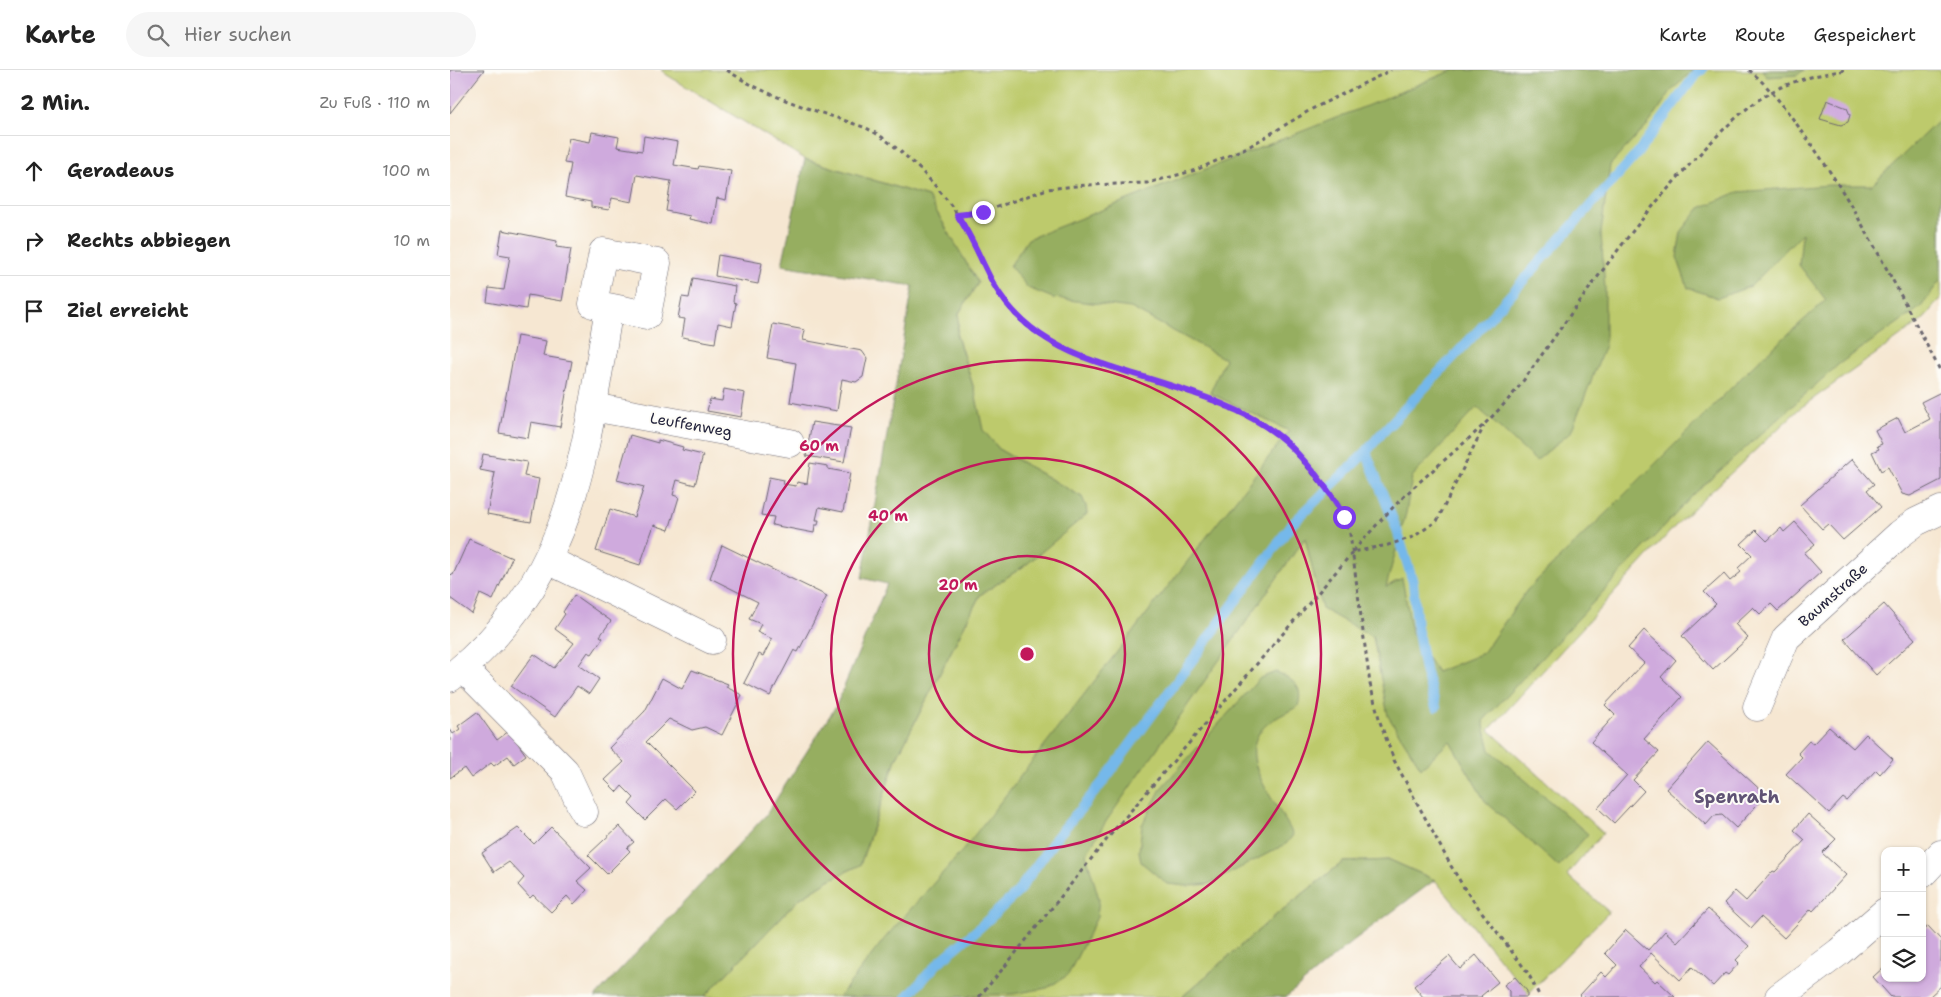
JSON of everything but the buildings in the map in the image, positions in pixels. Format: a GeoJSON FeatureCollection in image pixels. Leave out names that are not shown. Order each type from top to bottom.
{"type":"FeatureCollection","features":[{"type":"Feature","properties":{"kind":"street"},"geometry":{"type":"LineString","coordinates":[[584,812],[565,771],[456,673],[511,618],[548,560],[562,527],[574,493],[592,407],[609,308]]}},
{"type":"Feature","properties":{"kind":"street","name":"Leuffenweg"},"geometry":{"type":"LineString","coordinates":[[592,407],[790,444]]}},
{"type":"Feature","properties":{"kind":"street","name":"Baumstraße"},"geometry":{"type":"LineString","coordinates":[[1757,707],[1786,638],[1900,534],[1916,522],[1941,510]]}},
{"type":"Feature","properties":{"kind":"street"},"geometry":{"type":"LineString","coordinates":[[548,560],[712,640]]}},
{"type":"Feature","properties":{"kind":"street"},"geometry":{"type":"LineString","coordinates":[[1926,870],[1941,854]]}},
{"type":"Feature","properties":{"kind":"street"},"geometry":{"type":"LineString","coordinates":[[1779,997],[1839,952],[1881,915]]}},
{"type":"Feature","properties":{"kind":"path"},"geometry":{"type":"LineString","coordinates":[[727,70],[775,97],[876,133],[907,158],[941,194],[957,215],[998,291],[1014,312],[1036,333],[1066,351],[1206,398],[1238,411],[1265,426],[1287,442],[1331,494],[1347,524],[1353,552],[1370,684],[1380,722],[1394,760],[1451,866],[1466,890],[1528,973],[1540,997]]}},
{"type":"Feature","properties":{"kind":"path"},"geometry":{"type":"LineString","coordinates":[[957,215],[983,212],[1047,190],[1086,185],[1148,182],[1196,170],[1250,146],[1312,109],[1391,70]]}},
{"type":"Feature","properties":{"kind":"path"},"geometry":{"type":"LineString","coordinates":[[1749,70],[1773,92],[1813,146],[1862,221],[1941,372]]}},
{"type":"Feature","properties":{"kind":"path"},"geometry":{"type":"LineString","coordinates":[[979,997],[1116,828],[1353,552],[1399,501],[1484,426],[1521,384],[1608,261],[1656,201],[1730,124],[1773,92],[1799,81],[1846,70]]}},
{"type":"Feature","properties":{"kind":"path"},"geometry":{"type":"LineString","coordinates":[[1353,552],[1388,545],[1413,537],[1432,526],[1442,514],[1484,426]]}},
{"type":"Feature","properties":{"kind":"green space"},"geometry":{"type":"Polygon","coordinates":[[[661,70],[1941,70],[1941,297],[1923,320],[1799,409],[1678,523],[1489,730],[1603,833],[1567,875],[1609,912],[1528,994],[1435,880],[1390,860],[1343,862],[1276,915],[1182,997],[704,997],[799,899],[829,880],[860,865],[896,759],[980,595],[1027,564],[1082,497],[1000,450],[982,430],[975,392],[957,336],[959,313],[978,283],[928,197],[805,159],[661,70]]]}},
{"type":"Feature","properties":{"kind":"green space"},"geometry":{"type":"Polygon","coordinates":[[[1453,70],[1693,70],[1671,91],[1650,122],[1610,165],[1601,233],[1605,289],[1605,345],[1571,432],[1536,461],[1477,407],[1412,477],[1406,513],[1386,587],[1402,578],[1412,633],[1437,672],[1483,653],[1527,590],[1754,365],[1826,300],[1799,265],[1802,233],[1751,286],[1718,298],[1688,288],[1677,257],[1681,232],[1700,208],[1738,192],[1830,185],[1872,185],[1941,118],[1941,279],[1921,307],[1839,364],[1694,494],[1483,721],[1490,750],[1588,834],[1559,867],[1485,801],[1450,741],[1421,768],[1388,716],[1373,637],[1322,609],[1305,538],[1107,820],[1086,854],[1099,899],[1097,917],[1068,975],[1047,988],[1013,994],[971,995],[968,997],[839,997],[885,938],[963,850],[1289,431],[1210,393],[1225,359],[1131,308],[1053,298],[1028,288],[1010,266],[1028,239],[1453,70]]]}},
{"type":"Feature","properties":{"kind":"green space"},"geometry":{"type":"Polygon","coordinates":[[[1762,70],[1804,70],[1797,75],[1767,77],[1762,70]]]}},
{"type":"Feature","properties":{"kind":"green space"},"geometry":{"type":"Polygon","coordinates":[[[805,159],[928,197],[978,283],[959,313],[957,336],[975,392],[983,430],[1000,450],[1082,497],[1087,514],[1027,564],[980,595],[896,759],[860,865],[829,880],[799,899],[704,997],[595,997],[766,815],[836,706],[887,584],[862,578],[913,286],[782,265],[805,159]]]}},
{"type":"Feature","properties":{"kind":"green space"},"geometry":{"type":"Polygon","coordinates":[[[1276,672],[1296,684],[1299,693],[1298,706],[1263,728],[1255,741],[1254,754],[1263,783],[1293,835],[1286,844],[1209,884],[1187,886],[1167,884],[1141,862],[1139,851],[1142,825],[1162,787],[1260,678],[1276,672]]]}},
{"type":"Feature","properties":{"kind":"green space"},"geometry":{"type":"Polygon","coordinates":[[[1390,860],[1435,880],[1354,940],[1286,997],[1182,997],[1276,915],[1343,862],[1390,860]]]}},
{"type":"Feature","properties":{"kind":"waterway"},"geometry":{"type":"LineString","coordinates":[[907,997],[938,963],[1017,893],[1056,838],[1103,782],[1292,524],[1366,452],[1477,332],[1636,155],[1697,73],[1702,70]]}},
{"type":"Feature","properties":{"kind":"waterway"},"geometry":{"type":"LineString","coordinates":[[1366,452],[1397,530],[1413,582],[1417,627],[1425,670],[1436,707]]}},
{"type":"Feature","properties":{"kind":"district","name":"Spenrath"},"geometry":{"type":"Point","coordinates":[1737,797]}},
{"type":"Feature","properties":{"kind":"route"},"geometry":{"type":"LineString","coordinates":[[983,212],[957,215],[1005,302],[1036,333],[1066,351],[1223,404],[1254,419],[1287,442],[1334,499],[1344,517]]}}]}
